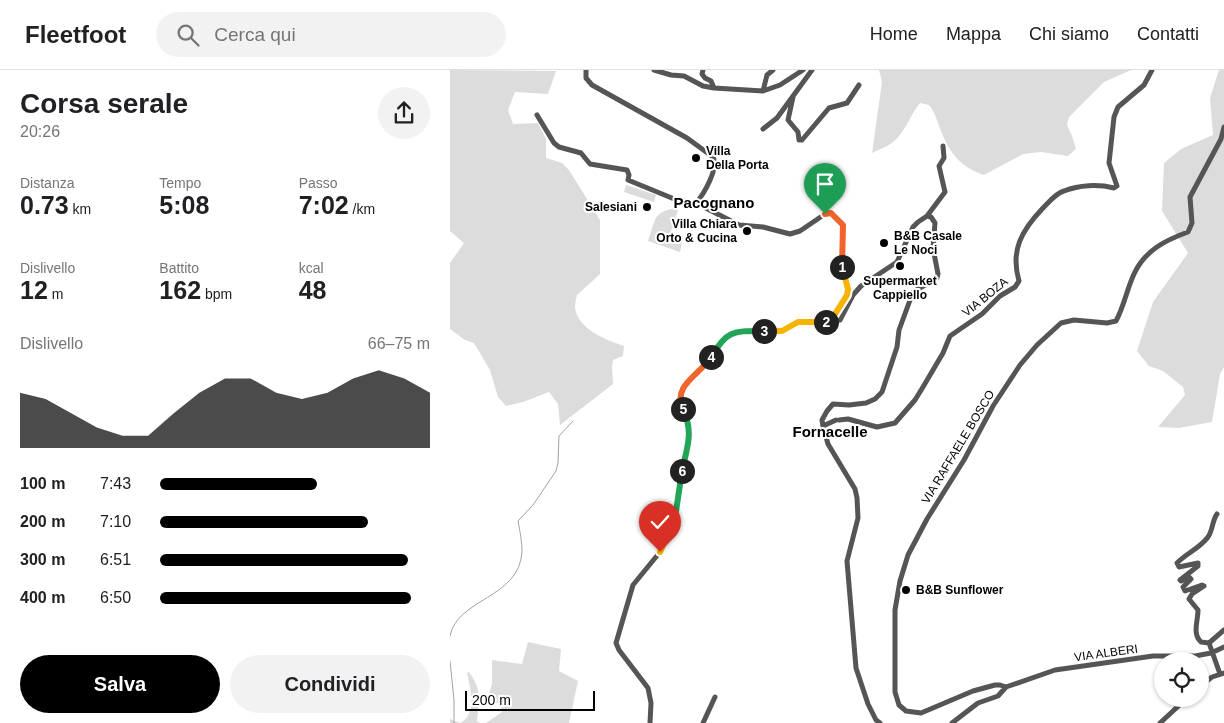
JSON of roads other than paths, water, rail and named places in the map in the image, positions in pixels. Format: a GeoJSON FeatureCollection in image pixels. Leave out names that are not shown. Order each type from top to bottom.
{"type":"FeatureCollection","features":[{"type":"Feature","properties":{"kind":"street"},"geometry":{"type":"LineString","coordinates":[[586,70],[586,78],[592,85],[687,138],[713,156],[715,171],[696,202]]}},
{"type":"Feature","properties":{"kind":"street"},"geometry":{"type":"LineString","coordinates":[[654,70],[671,75],[684,76],[703,86],[763,92],[780,85],[803,70]]}},
{"type":"Feature","properties":{"kind":"street"},"geometry":{"type":"LineString","coordinates":[[703,70],[702,74],[711,81],[714,88]]}},
{"type":"Feature","properties":{"kind":"street"},"geometry":{"type":"LineString","coordinates":[[763,92],[767,76],[773,70]]}},
{"type":"Feature","properties":{"kind":"street"},"geometry":{"type":"LineString","coordinates":[[764,129],[778,118],[812,70]]}},
{"type":"Feature","properties":{"kind":"street","name":"VIA BOZA"},"geometry":{"type":"LineString","coordinates":[[823,426],[838,420],[848,419],[877,427],[895,423],[915,400],[943,353],[950,336],[969,324],[989,308],[1000,296],[1017,284],[1019,281],[1015,267],[1018,248],[1025,230],[1039,212],[1062,191],[1094,186],[1114,188],[1116,186],[1109,163],[1114,116],[1118,107],[1144,84],[1152,70]]}},
{"type":"Feature","properties":{"kind":"street"},"geometry":{"type":"LineString","coordinates":[[793,97],[788,120],[798,132],[800,140],[802,140],[829,108],[847,103],[859,85]]}},
{"type":"Feature","properties":{"kind":"street"},"geometry":{"type":"LineString","coordinates":[[538,115],[554,143],[559,147],[581,153],[590,164],[627,170],[628,180],[684,204],[696,202],[740,225],[763,227],[790,234],[800,231],[825,214],[831,213],[843,225],[841,259],[843,275],[848,289],[847,295],[830,322]]}},
{"type":"Feature","properties":{"kind":"street","name":"VIA RAFFAELE BOSCO"},"geometry":{"type":"LineString","coordinates":[[1006,687],[1000,684],[973,691],[921,713],[906,711],[899,705],[895,692],[895,610],[900,581],[908,555],[927,519],[964,460],[993,406],[1020,366],[1037,345],[1061,323],[1074,320],[1107,323],[1116,321],[1135,272],[1151,252],[1170,239],[1188,232],[1192,223],[1190,197],[1221,139],[1224,127]]}},
{"type":"Feature","properties":{"kind":"street"},"geometry":{"type":"LineString","coordinates":[[650,723],[651,703],[648,688],[619,650],[616,643],[633,585],[660,552],[675,518],[689,438],[689,423],[679,400],[680,391],[706,366],[719,344],[732,332],[782,331],[798,322],[830,322],[840,320],[853,295],[861,286],[896,262],[913,227],[927,216],[945,192],[939,166],[944,158],[942,146]]}},
{"type":"Feature","properties":{"kind":"street"},"geometry":{"type":"LineString","coordinates":[[880,723],[876,720],[868,704],[856,668],[847,561],[858,518],[857,498],[855,489],[828,444],[822,420],[826,410],[833,404],[866,403],[875,399],[882,392],[897,347],[899,330],[914,292],[936,278],[938,274],[933,248],[935,223],[931,216],[927,216]]}},
{"type":"Feature","properties":{"kind":"street"},"geometry":{"type":"LineString","coordinates":[[1217,514],[1213,520],[1210,535],[1193,552],[1177,563],[1179,567],[1198,563],[1198,566],[1180,580],[1189,577],[1191,579],[1183,587],[1185,591],[1204,585],[1204,587],[1192,594],[1190,599],[1198,610],[1196,633],[1198,639],[1201,642],[1208,642],[1224,630]]}},
{"type":"Feature","properties":{"kind":"street"},"geometry":{"type":"LineString","coordinates":[[1208,642],[1211,654],[1222,673],[1209,678]]}},
{"type":"Feature","properties":{"kind":"street"},"geometry":{"type":"LineString","coordinates":[[1211,654],[1224,647]]}},
{"type":"Feature","properties":{"kind":"street","name":"VIA ALBERI"},"geometry":{"type":"LineString","coordinates":[[1006,687],[1067,668],[1153,656],[1211,654]]}},
{"type":"Feature","properties":{"kind":"street"},"geometry":{"type":"LineString","coordinates":[[952,723],[978,703],[998,696],[1006,687]]}},
{"type":"Feature","properties":{"kind":"street"},"geometry":{"type":"LineString","coordinates":[[703,723],[715,697]]}},
{"type":"Feature","properties":{"kind":"street"},"geometry":{"type":"LineString","coordinates":[[1160,723],[1177,707]]}},
{"type":"Feature","properties":{"kind":"waterway"},"geometry":{"type":"LineString","coordinates":[[450,636],[455,623],[464,613],[500,589],[510,580],[518,568],[522,552],[518,521],[533,505],[556,471],[559,436],[573,421]]}},
{"type":"Feature","properties":{"kind":"waterway"},"geometry":{"type":"LineString","coordinates":[[450,661],[454,723]]}},
{"type":"Feature","properties":{"kind":"place","name":"Villa Della Porta"},"geometry":{"type":"Point","coordinates":[696,158]}},
{"type":"Feature","properties":{"kind":"place","name":"Salesiani"},"geometry":{"type":"Point","coordinates":[647,207]}},
{"type":"Feature","properties":{"kind":"place","name":"Villa Chiara Orto & Cucina"},"geometry":{"type":"Point","coordinates":[747,231]}},
{"type":"Feature","properties":{"kind":"place","name":"B&B Casale Le Noci"},"geometry":{"type":"Point","coordinates":[884,243]}},
{"type":"Feature","properties":{"kind":"place","name":"Supermarket Cappiello"},"geometry":{"type":"Point","coordinates":[900,266]}},
{"type":"Feature","properties":{"kind":"place","name":"B&B Sunflower"},"geometry":{"type":"Point","coordinates":[906,590]}},
{"type":"Feature","properties":{"kind":"district","name":"Pacognano"},"geometry":{"type":"Point","coordinates":[714,202]}},
{"type":"Feature","properties":{"kind":"district","name":"Fornacelle"},"geometry":{"type":"Point","coordinates":[830,431]}}]}
